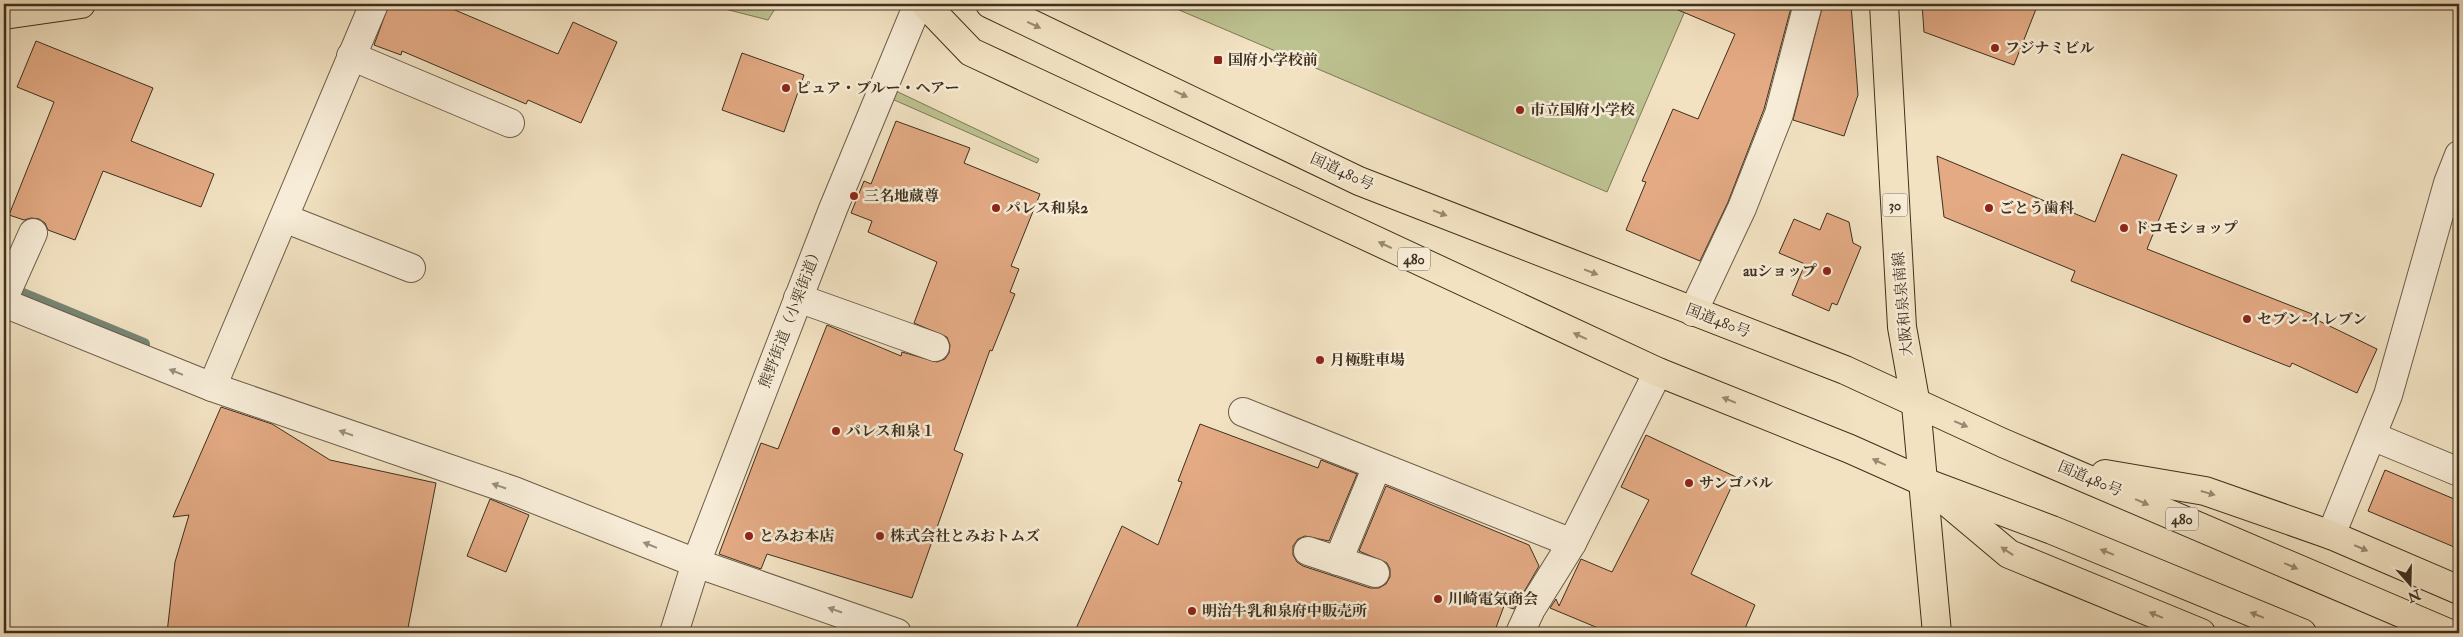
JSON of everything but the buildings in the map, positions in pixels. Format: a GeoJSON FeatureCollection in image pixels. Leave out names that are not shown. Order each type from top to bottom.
{"type":"FeatureCollection","features":[{"type":"Feature","properties":{"kind":"main road"},"geometry":{"type":"LineString","coordinates":[[4,14],[81,4]]}},
{"type":"Feature","properties":{"kind":"main road","name":"480"},"geometry":{"type":"LineString","coordinates":[[924,4],[971,52],[1658,372],[1850,448],[1924,482],[2052,530],[2302,633]]}},
{"type":"Feature","properties":{"kind":"main road","name":"国道480号"},"geometry":{"type":"LineString","coordinates":[[990,4],[1359,181],[1844,370],[1916,405],[2448,633]]}},
{"type":"Feature","properties":{"kind":"main road","name":"大阪和泉泉南線"},"geometry":{"type":"LineString","coordinates":[[1884,4],[1902,327],[1916,405],[1937,633]]}},
{"type":"Feature","properties":{"kind":"main road","name":"480"},"geometry":{"type":"LineString","coordinates":[[2057,465],[2204,491],[2331,535],[2459,590]]}},
{"type":"Feature","properties":{"kind":"main road","name":"480"},"geometry":{"type":"LineString","coordinates":[[1924,482],[2009,554],[2201,633]]}},
{"type":"Feature","properties":{"kind":"street"},"geometry":{"type":"LineString","coordinates":[[212,387],[374,4]]}},
{"type":"Feature","properties":{"kind":"street","name":"熊野街道（小栗街道）"},"geometry":{"type":"LineString","coordinates":[[674,633],[696,563],[798,298],[890,68],[918,4]]}},
{"type":"Feature","properties":{"kind":"street"},"geometry":{"type":"LineString","coordinates":[[1693,312],[1742,208],[1779,114],[1808,4]]}},
{"type":"Feature","properties":{"kind":"street"},"geometry":{"type":"LineString","coordinates":[[351,56],[510,124]]}},
{"type":"Feature","properties":{"kind":"street"},"geometry":{"type":"LineString","coordinates":[[2331,535],[2388,395],[2448,184],[2459,155]]}},
{"type":"Feature","properties":{"kind":"street"},"geometry":{"type":"LineString","coordinates":[[284,218],[411,268]]}},
{"type":"Feature","properties":{"kind":"street"},"geometry":{"type":"LineString","coordinates":[[33,233],[6,295],[212,387],[514,491],[696,563],[897,633]]}},
{"type":"Feature","properties":{"kind":"street"},"geometry":{"type":"LineString","coordinates":[[798,298],[935,347]]}},
{"type":"Feature","properties":{"kind":"street"},"geometry":{"type":"LineString","coordinates":[[1520,633],[1530,609],[1572,543],[1658,372]]}},
{"type":"Feature","properties":{"kind":"street"},"geometry":{"type":"LineString","coordinates":[[1242,412],[1572,543]]}},
{"type":"Feature","properties":{"kind":"street"},"geometry":{"type":"LineString","coordinates":[[2372,436],[2459,472]]}},
{"type":"Feature","properties":{"kind":"street"},"geometry":{"type":"LineString","coordinates":[[1338,561],[1377,466]]}},
{"type":"Feature","properties":{"kind":"street"},"geometry":{"type":"LineString","coordinates":[[1308,551],[1375,573]]}},
{"type":"Feature","properties":{"kind":"green space"},"geometry":{"type":"Polygon","coordinates":[[[728,4],[778,4],[768,20],[725,9],[728,4]]]}},
{"type":"Feature","properties":{"kind":"green space","name":"市立国府小学校"},"geometry":{"type":"Polygon","coordinates":[[[1165,4],[1688,4],[1607,192],[1165,4]]]}},
{"type":"Feature","properties":{"kind":"green space"},"geometry":{"type":"Polygon","coordinates":[[[896,91],[1039,159],[1037,163],[892,99],[896,91]]]}},
{"type":"Feature","properties":{"kind":"waterway"},"geometry":{"type":"LineString","coordinates":[[6,287],[144,344]]}},
{"type":"Feature","properties":{"kind":"place","name":"フジナミビル"},"geometry":{"type":"Point","coordinates":[1995,48]}},
{"type":"Feature","properties":{"kind":"place","name":"国府小学校前"},"geometry":{"type":"Point","coordinates":[1218,60]}},
{"type":"Feature","properties":{"kind":"place","name":"ピュア・ブルー・ヘアー"},"geometry":{"type":"Point","coordinates":[786,88]}},
{"type":"Feature","properties":{"kind":"place","name":"市立国府小学校"},"geometry":{"type":"Point","coordinates":[1520,110]}},
{"type":"Feature","properties":{"kind":"place","name":"三名地蔵尊"},"geometry":{"type":"Point","coordinates":[854,196]}},
{"type":"Feature","properties":{"kind":"place","name":"パレス和泉2"},"geometry":{"type":"Point","coordinates":[996,208]}},
{"type":"Feature","properties":{"kind":"place","name":"ごとう歯科"},"geometry":{"type":"Point","coordinates":[1989,208]}},
{"type":"Feature","properties":{"kind":"place","name":"ドコモショップ"},"geometry":{"type":"Point","coordinates":[2124,228]}},
{"type":"Feature","properties":{"kind":"place","name":"auショップ"},"geometry":{"type":"Point","coordinates":[1827,271]}},
{"type":"Feature","properties":{"kind":"place","name":"セブン-イレブン"},"geometry":{"type":"Point","coordinates":[2247,319]}},
{"type":"Feature","properties":{"kind":"place","name":"月極駐車場"},"geometry":{"type":"Point","coordinates":[1320,360]}},
{"type":"Feature","properties":{"kind":"place","name":"パレス和泉１"},"geometry":{"type":"Point","coordinates":[836,431]}},
{"type":"Feature","properties":{"kind":"place","name":"サンゴバル"},"geometry":{"type":"Point","coordinates":[1689,483]}},
{"type":"Feature","properties":{"kind":"place","name":"とみお本店"},"geometry":{"type":"Point","coordinates":[749,536]}},
{"type":"Feature","properties":{"kind":"place","name":"株式会社とみおトムズ"},"geometry":{"type":"Point","coordinates":[880,536]}},
{"type":"Feature","properties":{"kind":"place","name":"川崎電気商会"},"geometry":{"type":"Point","coordinates":[1438,599]}},
{"type":"Feature","properties":{"kind":"place","name":"明治牛乳和泉府中販売所"},"geometry":{"type":"Point","coordinates":[1192,611]}}]}
